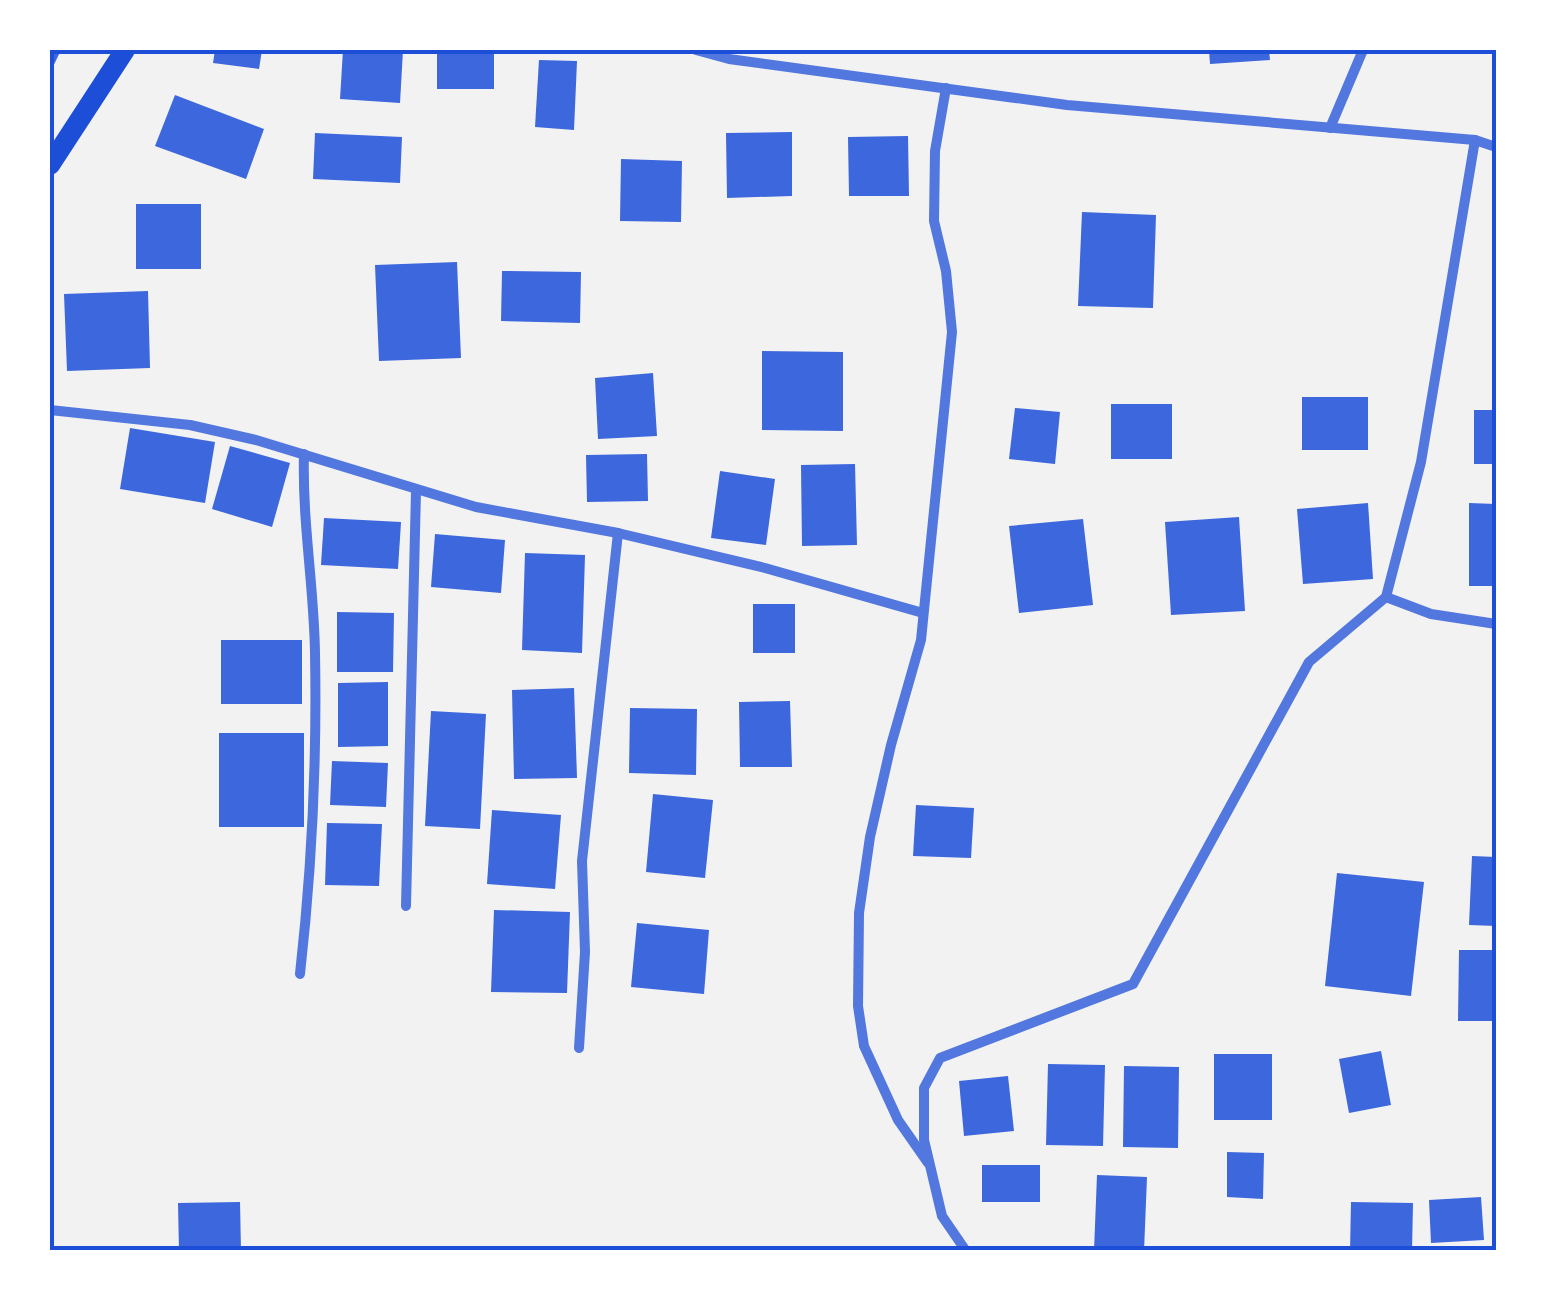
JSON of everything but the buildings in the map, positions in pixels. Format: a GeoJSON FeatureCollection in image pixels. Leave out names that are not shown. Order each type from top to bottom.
{"type":"FeatureCollection","features":[{"type":"Feature","properties":{"kind":"main road"},"geometry":{"type":"LineString","coordinates":[[50,165],[125,50]]}},
{"type":"Feature","properties":{"kind":"street"},"geometry":{"type":"LineString","coordinates":[[696,50],[728,59],[1067,105],[1475,140],[1496,147]]}},
{"type":"Feature","properties":{"kind":"street"},"geometry":{"type":"LineString","coordinates":[[1330,128],[1362,50]]}},
{"type":"Feature","properties":{"kind":"street"},"geometry":{"type":"LineString","coordinates":[[931,1167],[898,1120],[864,1046],[858,1006],[859,913],[870,837],[890,745],[920,640],[923,612],[952,332],[946,271],[934,221],[935,151],[946,88]]}},
{"type":"Feature","properties":{"kind":"street"},"geometry":{"type":"LineString","coordinates":[[966,1251],[942,1216],[924,1140],[924,1088],[940,1058],[1133,984],[1309,662],[1386,596],[1421,462],[1475,140]]}},
{"type":"Feature","properties":{"kind":"street"},"geometry":{"type":"LineString","coordinates":[[50,410],[190,425],[368,472],[416,491],[476,507],[618,532],[923,612]]}},
{"type":"Feature","properties":{"kind":"street"},"geometry":{"type":"LineString","coordinates":[[300,974],[312,848],[315,759],[315,648],[303,492],[304,454]]}},
{"type":"Feature","properties":{"kind":"street"},"geometry":{"type":"LineString","coordinates":[[406,906],[416,491]]}},
{"type":"Feature","properties":{"kind":"street"},"geometry":{"type":"LineString","coordinates":[[579,1048],[584,952],[582,860],[618,532]]}},
{"type":"Feature","properties":{"kind":"street"},"geometry":{"type":"LineString","coordinates":[[1386,596],[1432,614],[1496,624]]}}]}
